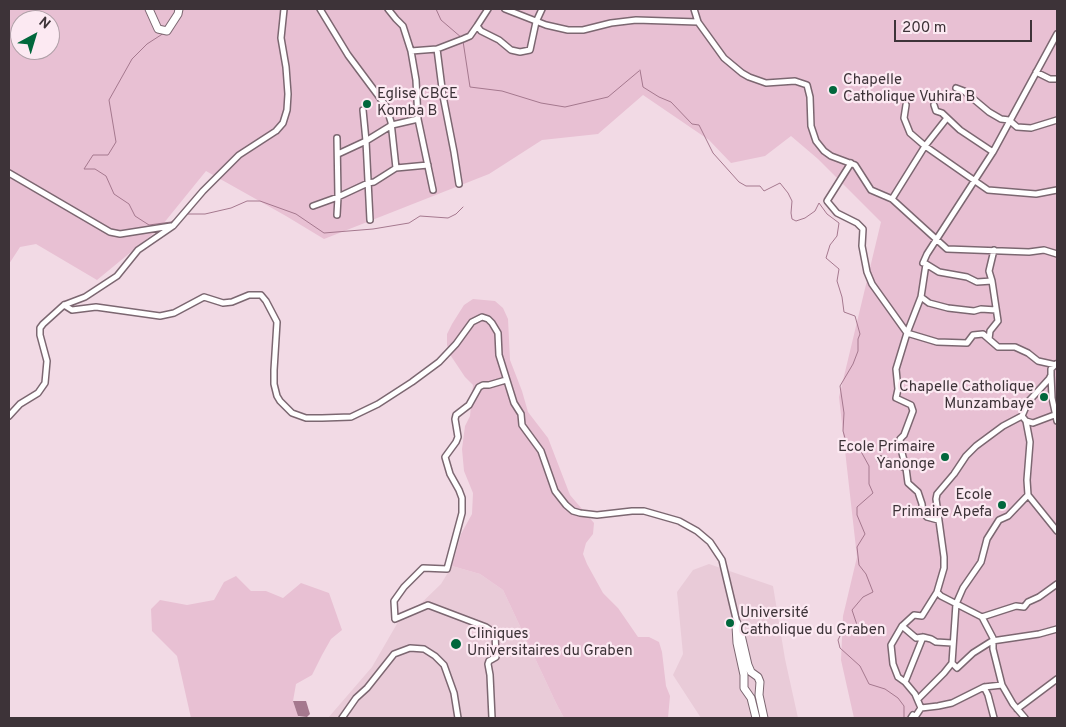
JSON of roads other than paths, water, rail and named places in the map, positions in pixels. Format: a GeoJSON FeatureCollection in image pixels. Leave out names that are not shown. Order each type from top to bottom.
{"type":"FeatureCollection","features":[{"type":"Feature","properties":{"kind":"street"},"geometry":{"type":"LineString","coordinates":[[149,9],[158,29],[167,31],[178,14],[179,9]]}},
{"type":"Feature","properties":{"kind":"street"},"geometry":{"type":"LineString","coordinates":[[9,416],[20,404],[38,393],[45,383],[47,362],[42,347],[40,328],[64,305],[85,297],[118,276],[138,250],[173,226],[186,209],[239,154],[276,131],[286,118],[288,94],[286,68],[280,38],[284,9]]}},
{"type":"Feature","properties":{"kind":"street"},"geometry":{"type":"LineString","coordinates":[[320,9],[353,61],[386,106],[392,125],[396,168]]}},
{"type":"Feature","properties":{"kind":"street"},"geometry":{"type":"LineString","coordinates":[[388,9],[403,26],[410,51],[416,80],[418,118],[433,190]]}},
{"type":"Feature","properties":{"kind":"street"},"geometry":{"type":"LineString","coordinates":[[410,51],[437,49],[470,36],[488,9]]}},
{"type":"Feature","properties":{"kind":"street"},"geometry":{"type":"LineString","coordinates":[[505,9],[536,22],[562,28],[583,30],[611,23],[636,20],[698,22]]}},
{"type":"Feature","properties":{"kind":"street"},"geometry":{"type":"LineString","coordinates":[[477,26],[481,31],[499,40],[511,50],[520,52],[530,50],[536,22],[542,9]]}},
{"type":"Feature","properties":{"kind":"street"},"geometry":{"type":"LineString","coordinates":[[694,9],[698,22],[724,58],[749,77],[766,83],[795,81],[807,86],[810,97],[811,126],[816,141],[824,151],[831,156],[855,165],[871,190],[892,199],[947,248],[1029,252],[1044,250],[1057,254]]}},
{"type":"Feature","properties":{"kind":"street"},"geometry":{"type":"LineString","coordinates":[[992,281],[977,282],[967,277],[939,272],[923,263],[993,152],[1057,34]]}},
{"type":"Feature","properties":{"kind":"street"},"geometry":{"type":"LineString","coordinates":[[437,49],[443,96],[459,184]]}},
{"type":"Feature","properties":{"kind":"street"},"geometry":{"type":"LineString","coordinates":[[1036,72],[1057,79]]}},
{"type":"Feature","properties":{"kind":"street"},"geometry":{"type":"LineString","coordinates":[[956,88],[964,91],[988,112],[1001,119],[1010,120],[1018,127],[1030,128],[1057,120]]}},
{"type":"Feature","properties":{"kind":"street"},"geometry":{"type":"LineString","coordinates":[[906,105],[904,118],[910,133],[925,146],[988,190],[1036,194],[1057,190]]}},
{"type":"Feature","properties":{"kind":"street"},"geometry":{"type":"LineString","coordinates":[[934,105],[936,111],[993,152]]}},
{"type":"Feature","properties":{"kind":"street"},"geometry":{"type":"LineString","coordinates":[[362,110],[366,141],[370,220]]}},
{"type":"Feature","properties":{"kind":"street"},"geometry":{"type":"LineString","coordinates":[[338,154],[366,141],[392,125],[418,118]]}},
{"type":"Feature","properties":{"kind":"street"},"geometry":{"type":"LineString","coordinates":[[892,199],[925,146],[947,118]]}},
{"type":"Feature","properties":{"kind":"street"},"geometry":{"type":"LineString","coordinates":[[337,138],[337,215]]}},
{"type":"Feature","properties":{"kind":"street"},"geometry":{"type":"LineString","coordinates":[[851,163],[827,200],[837,213],[857,223],[863,229],[862,246],[867,272],[872,284],[907,333],[937,342],[953,343],[967,343],[973,335],[983,334],[998,347],[1015,347],[1028,353],[1038,361],[1057,364]]}},
{"type":"Feature","properties":{"kind":"street"},"geometry":{"type":"LineString","coordinates":[[313,206],[374,182],[396,168],[428,165]]}},
{"type":"Feature","properties":{"kind":"street"},"geometry":{"type":"LineString","coordinates":[[9,173],[110,232],[120,234],[173,226]]}},
{"type":"Feature","properties":{"kind":"street"},"geometry":{"type":"LineString","coordinates":[[989,339],[990,332],[998,323],[989,271],[994,250]]}},
{"type":"Feature","properties":{"kind":"street"},"geometry":{"type":"LineString","coordinates":[[926,264],[922,297],[907,333],[896,369],[898,389],[896,398],[911,405],[913,411],[904,435],[900,439],[900,449],[908,483],[918,492],[923,513],[927,517],[938,520]]}},
{"type":"Feature","properties":{"kind":"street"},"geometry":{"type":"LineString","coordinates":[[64,305],[72,310],[96,307],[160,316],[174,313],[204,297],[223,303],[232,302],[249,295],[261,295],[266,300],[277,322],[274,377],[277,396],[292,413],[306,418],[351,417],[378,404],[428,371],[456,344],[472,322],[482,317],[492,323],[498,333],[499,354],[514,403],[521,414],[522,425],[542,451],[553,487],[566,505],[573,511],[589,515],[644,511],[679,521],[697,531],[710,542],[722,560],[736,623],[741,635],[748,665],[748,674],[744,688],[755,696],[764,718]]}},
{"type":"Feature","properties":{"kind":"street"},"geometry":{"type":"LineString","coordinates":[[922,297],[928,303],[948,308],[974,311],[981,309],[996,310]]}},
{"type":"Feature","properties":{"kind":"street"},"geometry":{"type":"LineString","coordinates":[[921,708],[918,699],[905,682],[898,677],[893,664],[891,645],[902,626],[914,615],[922,616],[937,592],[944,568],[944,557],[938,520],[937,494],[966,456],[1003,426],[1024,419],[1033,423],[1057,417],[1052,398],[1051,368],[1057,364]]}},
{"type":"Feature","properties":{"kind":"street"},"geometry":{"type":"LineString","coordinates":[[1051,375],[1046,384],[1028,402],[1024,419],[1030,442],[1027,480],[1028,495],[1057,531]]}},
{"type":"Feature","properties":{"kind":"street"},"geometry":{"type":"LineString","coordinates":[[492,718],[488,664],[489,661],[496,657],[495,633],[486,627],[428,605],[395,619],[394,601],[404,586],[423,568],[447,569],[462,513],[462,498],[450,474],[445,457],[458,437],[456,415],[470,405],[479,387],[506,380]]}},
{"type":"Feature","properties":{"kind":"street"},"geometry":{"type":"LineString","coordinates":[[880,460],[906,468]]}},
{"type":"Feature","properties":{"kind":"street"},"geometry":{"type":"LineString","coordinates":[[918,699],[952,663],[956,604],[963,588],[981,562],[986,540],[999,520],[1008,516],[1028,495]]}},
{"type":"Feature","properties":{"kind":"street"},"geometry":{"type":"LineString","coordinates":[[982,617],[1016,606],[1024,607],[1028,602],[1039,597],[1057,584]]}},
{"type":"Feature","properties":{"kind":"street"},"geometry":{"type":"LineString","coordinates":[[937,592],[982,617],[993,638],[992,641],[1002,685],[1025,718]]}},
{"type":"Feature","properties":{"kind":"street"},"geometry":{"type":"LineString","coordinates":[[902,626],[916,638],[931,638],[936,642],[952,643]]}},
{"type":"Feature","properties":{"kind":"street"},"geometry":{"type":"LineString","coordinates":[[952,663],[957,668],[972,653],[992,641],[1039,634],[1057,629]]}},
{"type":"Feature","properties":{"kind":"street"},"geometry":{"type":"LineString","coordinates":[[905,682],[923,637]]}},
{"type":"Feature","properties":{"kind":"street"},"geometry":{"type":"LineString","coordinates":[[342,718],[356,698],[367,688],[394,654],[410,648],[424,649],[444,665],[454,693],[458,718]]}},
{"type":"Feature","properties":{"kind":"street"},"geometry":{"type":"LineString","coordinates":[[748,674],[758,677],[760,682],[755,696],[756,718]]}},
{"type":"Feature","properties":{"kind":"street"},"geometry":{"type":"LineString","coordinates":[[1017,709],[1057,678]]}},
{"type":"Feature","properties":{"kind":"street"},"geometry":{"type":"LineString","coordinates":[[911,718],[913,715],[914,718],[921,708],[952,703],[984,687],[1002,685]]}},
{"type":"Feature","properties":{"kind":"street"},"geometry":{"type":"LineString","coordinates":[[984,687],[994,718]]}},
{"type":"Feature","properties":{"kind":"waterway"},"geometry":{"type":"LineString","coordinates":[[436,9],[441,20],[462,38]]}},
{"type":"Feature","properties":{"kind":"waterway"},"geometry":{"type":"LineString","coordinates":[[164,33],[147,44],[132,59],[109,100],[116,142],[108,155],[93,155],[84,169],[95,169],[106,176],[114,194],[129,204],[135,216],[149,225],[171,222],[177,218]]}},
{"type":"Feature","properties":{"kind":"waterway"},"geometry":{"type":"LineString","coordinates":[[463,41],[470,87],[502,91],[541,103],[565,107],[608,97],[639,71]]}},
{"type":"Feature","properties":{"kind":"waterway"},"geometry":{"type":"LineString","coordinates":[[640,70],[643,87],[671,102],[692,124],[699,125],[713,153],[739,182],[746,186],[760,186],[764,191],[780,183],[792,201],[792,219],[796,221],[805,218],[815,211],[819,203],[827,214],[839,223],[837,236],[830,245],[826,258],[839,269],[837,281],[844,312],[855,316],[860,334],[858,351],[840,386],[845,438],[848,446],[858,446],[869,466],[869,484],[873,493],[857,507],[857,515],[865,534],[857,547],[859,565],[866,574],[873,592],[863,597],[852,610],[857,625],[852,633],[841,634],[838,640],[840,648],[860,666],[869,684],[885,689],[898,698],[904,706],[904,718]]}},
{"type":"Feature","properties":{"kind":"waterway"},"geometry":{"type":"LineString","coordinates":[[188,214],[205,214],[231,208],[247,201],[260,201],[296,214],[324,233],[373,229],[409,223],[420,216],[448,218],[456,214],[463,207]]}},
{"type":"Feature","properties":{"kind":"place","name":"Chapelle Catholique Vuhira B"},"geometry":{"type":"Point","coordinates":[833,90]}},
{"type":"Feature","properties":{"kind":"place","name":"Eglise CBCE Komba B"},"geometry":{"type":"Point","coordinates":[367,104]}},
{"type":"Feature","properties":{"kind":"place","name":"Chapelle Catholique Munzambaye"},"geometry":{"type":"Point","coordinates":[1044,397]}},
{"type":"Feature","properties":{"kind":"place","name":"Ecole Primaire Yanonge"},"geometry":{"type":"Point","coordinates":[945,457]}},
{"type":"Feature","properties":{"kind":"place","name":"Ecole Primaire Apefa"},"geometry":{"type":"Point","coordinates":[1002,505]}},
{"type":"Feature","properties":{"kind":"place","name":"Université Catholique du Graben"},"geometry":{"type":"Point","coordinates":[730,623]}},
{"type":"Feature","properties":{"kind":"place","name":"Cliniques Universitaires du Graben"},"geometry":{"type":"Point","coordinates":[456,644]}}]}
